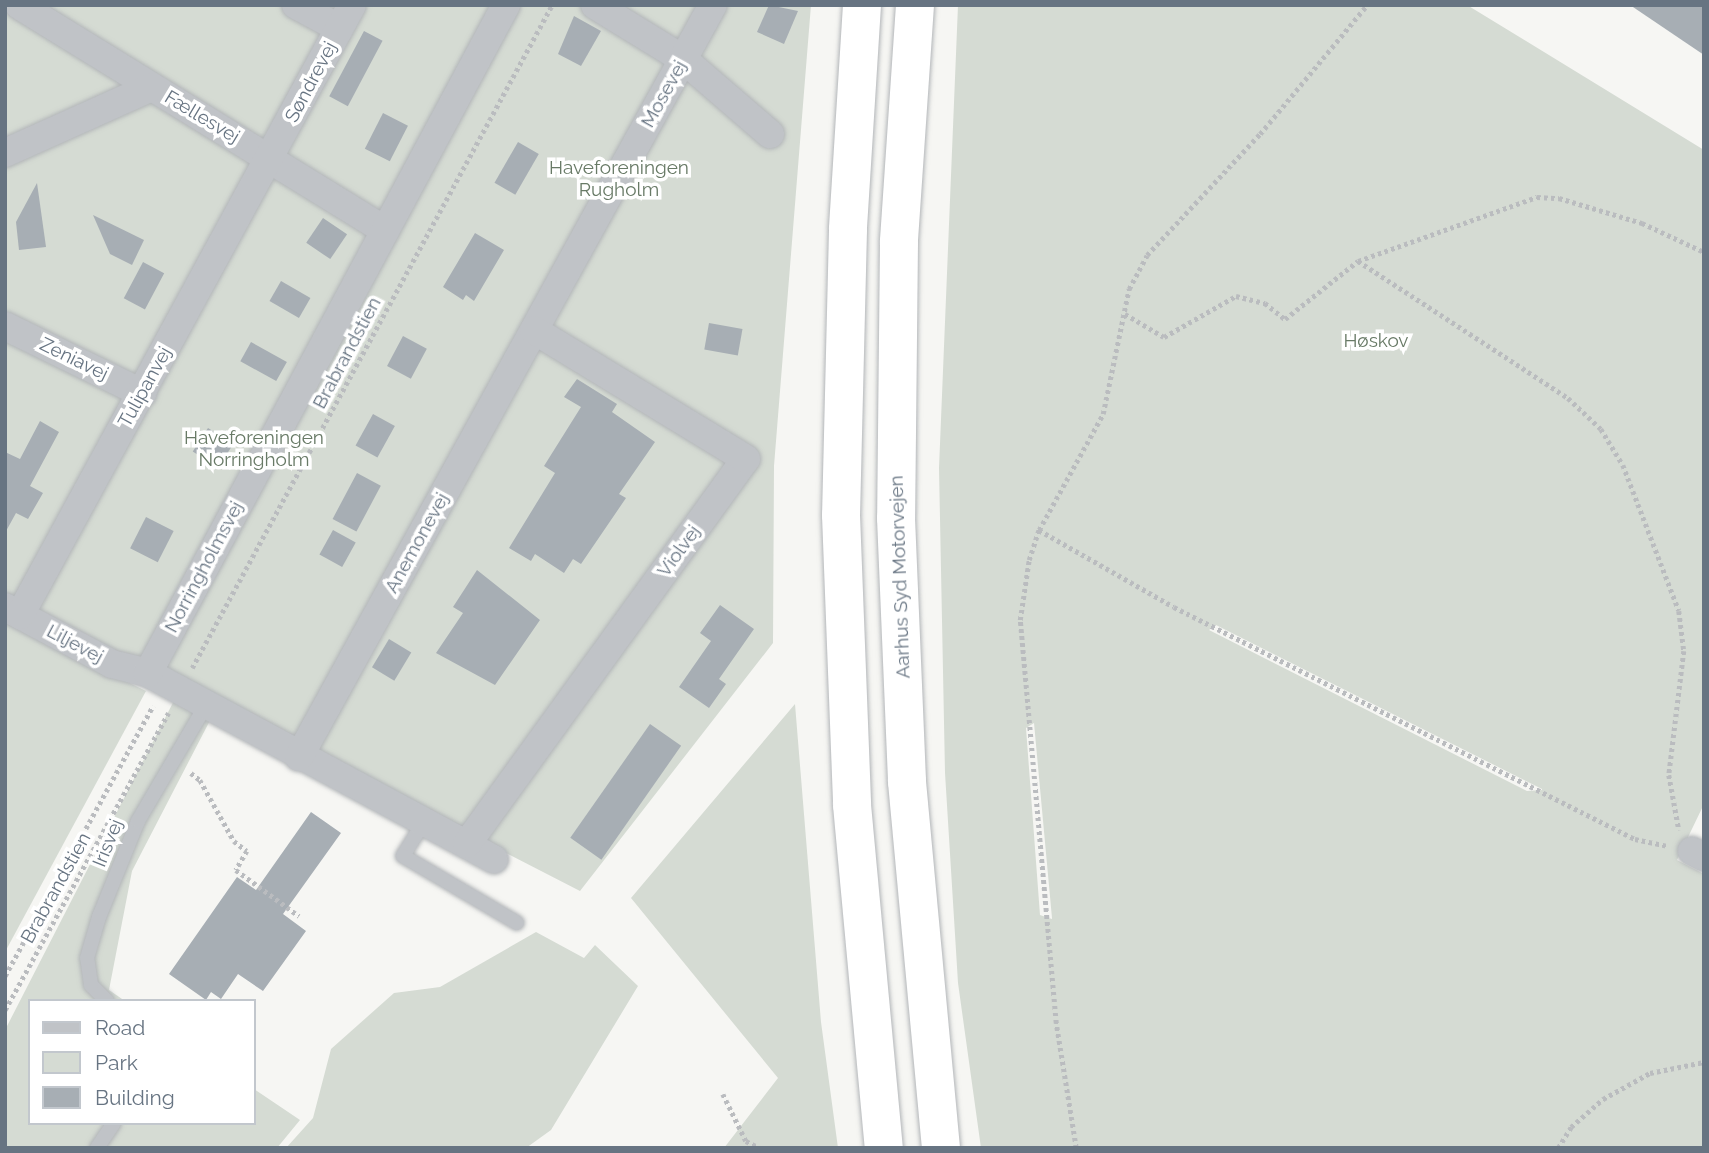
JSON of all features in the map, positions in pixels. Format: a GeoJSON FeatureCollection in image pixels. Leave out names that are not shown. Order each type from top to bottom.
{"type":"FeatureCollection","features":[{"type":"Feature","properties":{"kind":"highway"},"geometry":{"type":"LineString","coordinates":[[862,5],[848,230],[841,515],[852,805],[884,1148]]}},
{"type":"Feature","properties":{"kind":"highway","name":"Aarhus Syd Motorvejen"},"geometry":{"type":"LineString","coordinates":[[915,5],[899,242],[896,519],[907,782],[941,1148]]}},
{"type":"Feature","properties":{"kind":"street","name":"Fællesvej"},"geometry":{"type":"LineString","coordinates":[[19,5],[385,230]]}},
{"type":"Feature","properties":{"kind":"street"},"geometry":{"type":"LineString","coordinates":[[296,5],[346,16]]}},
{"type":"Feature","properties":{"kind":"street","name":"Norringholmsvej"},"geometry":{"type":"LineString","coordinates":[[148,673],[506,5]]}},
{"type":"Feature","properties":{"kind":"street"},"geometry":{"type":"LineString","coordinates":[[595,5],[683,59],[770,134]]}},
{"type":"Feature","properties":{"kind":"street","name":"Mosevej"},"geometry":{"type":"LineString","coordinates":[[534,330],[713,5]]}},
{"type":"Feature","properties":{"kind":"street","name":"Søndrevej"},"geometry":{"type":"LineString","coordinates":[[270,159],[346,16]]}},
{"type":"Feature","properties":{"kind":"street"},"geometry":{"type":"LineString","coordinates":[[5,153],[152,88]]}},
{"type":"Feature","properties":{"kind":"street","name":"Tulipanvej"},"geometry":{"type":"LineString","coordinates":[[13,611],[142,393],[270,159]]}},
{"type":"Feature","properties":{"kind":"street","name":"Zeniavej"},"geometry":{"type":"LineString","coordinates":[[5,326],[142,393]]}},
{"type":"Feature","properties":{"kind":"street","name":"Anemonevej"},"geometry":{"type":"LineString","coordinates":[[299,757],[534,330]]}},
{"type":"Feature","properties":{"kind":"street","name":"Violvej"},"geometry":{"type":"LineString","coordinates":[[467,844],[746,459],[534,330]]}},
{"type":"Feature","properties":{"kind":"street","name":"Liljevej"},"geometry":{"type":"LineString","coordinates":[[13,611],[112,664],[148,673]]}},
{"type":"Feature","properties":{"kind":"street"},"geometry":{"type":"LineString","coordinates":[[148,673],[205,707],[494,859]]}},
{"type":"Feature","properties":{"kind":"lane","name":"Irisvej"},"geometry":{"type":"LineString","coordinates":[[105,999],[91,985],[88,958],[138,821],[205,707]]}},
{"type":"Feature","properties":{"kind":"lane"},"geometry":{"type":"LineString","coordinates":[[425,822],[403,856],[517,923]]}},
{"type":"Feature","properties":{"kind":"lane"},"geometry":{"type":"LineString","coordinates":[[97,1148],[113,1125]]}},
{"type":"Feature","properties":{"kind":"path","name":"Brabrandstien"},"geometry":{"type":"LineString","coordinates":[[5,1010],[552,5]]}},
{"type":"Feature","properties":{"kind":"path"},"geometry":{"type":"LineString","coordinates":[[1076,1148],[1056,1023],[1020,620],[1039,530],[1103,414],[1129,289],[1147,255],[1260,134],[1367,5]]}},
{"type":"Feature","properties":{"kind":"path"},"geometry":{"type":"LineString","coordinates":[[1125,314],[1164,337],[1236,296],[1265,303],[1285,319],[1357,261],[1537,197],[1559,198],[1642,223],[1704,253]]}},
{"type":"Feature","properties":{"kind":"path"},"geometry":{"type":"LineString","coordinates":[[1357,261],[1568,398],[1601,429],[1623,466],[1679,611],[1684,651],[1669,775],[1678,827],[1698,854]]}},
{"type":"Feature","properties":{"kind":"path"},"geometry":{"type":"LineString","coordinates":[[1039,530],[1174,607],[1635,839],[1698,854]]}},
{"type":"Feature","properties":{"kind":"path"},"geometry":{"type":"LineString","coordinates":[[172,761],[200,780],[234,841],[247,851],[236,870],[299,916]]}},
{"type":"Feature","properties":{"kind":"path"},"geometry":{"type":"LineString","coordinates":[[1558,1148],[1571,1127],[1603,1100],[1650,1073],[1704,1062]]}},
{"type":"Feature","properties":{"kind":"path"},"geometry":{"type":"LineString","coordinates":[[723,1094],[746,1141],[760,1148]]}},
{"type":"Feature","properties":{"kind":"green space","name":"Haveforeningen Norringholm"},"geometry":{"type":"Polygon","coordinates":[[[5,5],[811,5],[774,466],[773,643],[580,891],[218,705],[132,871],[109,990],[122,999],[28,999],[28,1125],[256,1125],[256,1090],[300,1120],[277,1148],[5,1148],[5,1030],[181,687],[5,594],[5,5]]]}},
{"type":"Feature","properties":{"kind":"green space","name":"Høskov"},"geometry":{"type":"Polygon","coordinates":[[[958,5],[1467,5],[1704,150],[1704,804],[1677,860],[1704,874],[1704,1148],[981,1148],[958,983],[945,773],[939,468],[958,5]],[[1216,625],[1209,630],[1527,791],[1542,790],[1542,789],[1216,625]],[[1034,723],[1026,728],[1040,915],[1052,919],[1052,918],[1034,723]]]}},
{"type":"Feature","properties":{"kind":"green space"},"geometry":{"type":"Polygon","coordinates":[[[5,622],[146,691],[5,952],[5,622]]]}},
{"type":"Feature","properties":{"kind":"green space"},"geometry":{"type":"Polygon","coordinates":[[[795,704],[821,1022],[838,1148],[724,1148],[778,1078],[631,898],[795,704]]]}},
{"type":"Feature","properties":{"kind":"green space"},"geometry":{"type":"Polygon","coordinates":[[[536,932],[584,958],[595,945],[638,986],[551,1130],[526,1148],[286,1148],[313,1118],[331,1049],[394,993],[440,987],[536,932]]]}},
{"type":"Feature","properties":{"kind":"building"},"geometry":{"type":"Polygon","coordinates":[[[769,5],[798,11],[784,44],[757,32],[769,5]]]}},
{"type":"Feature","properties":{"kind":"building"},"geometry":{"type":"Polygon","coordinates":[[[1630,5],[1704,5],[1704,55],[1630,5]]]}},
{"type":"Feature","properties":{"kind":"building"},"geometry":{"type":"Polygon","coordinates":[[[574,16],[601,31],[581,66],[558,54],[574,16]]]}},
{"type":"Feature","properties":{"kind":"building"},"geometry":{"type":"Polygon","coordinates":[[[364,31],[383,41],[348,106],[329,96],[364,31]]]}},
{"type":"Feature","properties":{"kind":"building"},"geometry":{"type":"Polygon","coordinates":[[[383,113],[408,126],[390,161],[365,149],[383,113]]]}},
{"type":"Feature","properties":{"kind":"building"},"geometry":{"type":"Polygon","coordinates":[[[518,142],[539,154],[515,195],[494,183],[518,142]]]}},
{"type":"Feature","properties":{"kind":"building"},"geometry":{"type":"Polygon","coordinates":[[[37,183],[46,247],[19,250],[16,222],[37,183]]]}},
{"type":"Feature","properties":{"kind":"building"},"geometry":{"type":"Polygon","coordinates":[[[93,215],[144,240],[132,265],[110,254],[93,215]]]}},
{"type":"Feature","properties":{"kind":"building"},"geometry":{"type":"Polygon","coordinates":[[[323,218],[347,234],[330,259],[306,243],[323,218]]]}},
{"type":"Feature","properties":{"kind":"building"},"geometry":{"type":"Polygon","coordinates":[[[475,233],[504,250],[474,301],[466,295],[463,300],[443,287],[475,233]]]}},
{"type":"Feature","properties":{"kind":"building"},"geometry":{"type":"Polygon","coordinates":[[[143,262],[164,273],[145,309],[124,298],[143,262]]]}},
{"type":"Feature","properties":{"kind":"building"},"geometry":{"type":"Polygon","coordinates":[[[281,281],[310,298],[299,318],[270,301],[281,281]]]}},
{"type":"Feature","properties":{"kind":"building"},"geometry":{"type":"Polygon","coordinates":[[[709,323],[742,329],[738,355],[704,350],[709,323]]]}},
{"type":"Feature","properties":{"kind":"building"},"geometry":{"type":"Polygon","coordinates":[[[403,336],[427,349],[411,379],[387,366],[403,336]]]}},
{"type":"Feature","properties":{"kind":"building"},"geometry":{"type":"Polygon","coordinates":[[[251,342],[287,362],[276,381],[240,361],[251,342]]]}},
{"type":"Feature","properties":{"kind":"building"},"geometry":{"type":"Polygon","coordinates":[[[577,379],[617,404],[612,412],[655,442],[619,494],[626,498],[581,564],[573,559],[564,573],[535,554],[531,561],[509,548],[555,473],[544,466],[581,407],[564,397],[577,379]]]}},
{"type":"Feature","properties":{"kind":"building"},"geometry":{"type":"Polygon","coordinates":[[[373,414],[395,426],[377,458],[356,445],[373,414]]]}},
{"type":"Feature","properties":{"kind":"building"},"geometry":{"type":"Polygon","coordinates":[[[40,421],[59,432],[30,486],[43,493],[28,519],[16,513],[5,533],[5,452],[20,459],[40,421]]]}},
{"type":"Feature","properties":{"kind":"building"},"geometry":{"type":"Polygon","coordinates":[[[208,428],[233,444],[218,468],[193,451],[208,428]]]}},
{"type":"Feature","properties":{"kind":"building"},"geometry":{"type":"Polygon","coordinates":[[[357,473],[381,486],[356,532],[333,519],[357,473]]]}},
{"type":"Feature","properties":{"kind":"building"},"geometry":{"type":"Polygon","coordinates":[[[146,517],[174,531],[158,562],[130,548],[146,517]]]}},
{"type":"Feature","properties":{"kind":"building"},"geometry":{"type":"Polygon","coordinates":[[[333,530],[356,543],[342,567],[319,554],[333,530]]]}},
{"type":"Feature","properties":{"kind":"building"},"geometry":{"type":"Polygon","coordinates":[[[477,570],[540,620],[495,685],[436,653],[463,613],[453,607],[477,570]]]}},
{"type":"Feature","properties":{"kind":"building"},"geometry":{"type":"Polygon","coordinates":[[[720,605],[754,629],[719,679],[726,684],[709,708],[679,687],[711,641],[700,633],[720,605]]]}},
{"type":"Feature","properties":{"kind":"building"},"geometry":{"type":"Polygon","coordinates":[[[389,639],[411,652],[394,681],[372,667],[389,639]]]}},
{"type":"Feature","properties":{"kind":"building"},"geometry":{"type":"Polygon","coordinates":[[[650,724],[681,746],[601,860],[570,838],[650,724]]]}},
{"type":"Feature","properties":{"kind":"building"},"geometry":{"type":"Polygon","coordinates":[[[311,812],[341,833],[283,914],[306,931],[263,991],[238,974],[221,999],[211,992],[205,999],[169,974],[237,877],[256,890],[311,812]]]}},
{"type":"Feature","properties":{"kind":"park label","name":"Haveforeningen Rugholm"},"geometry":{"type":"Point","coordinates":[619,179]}}]}
